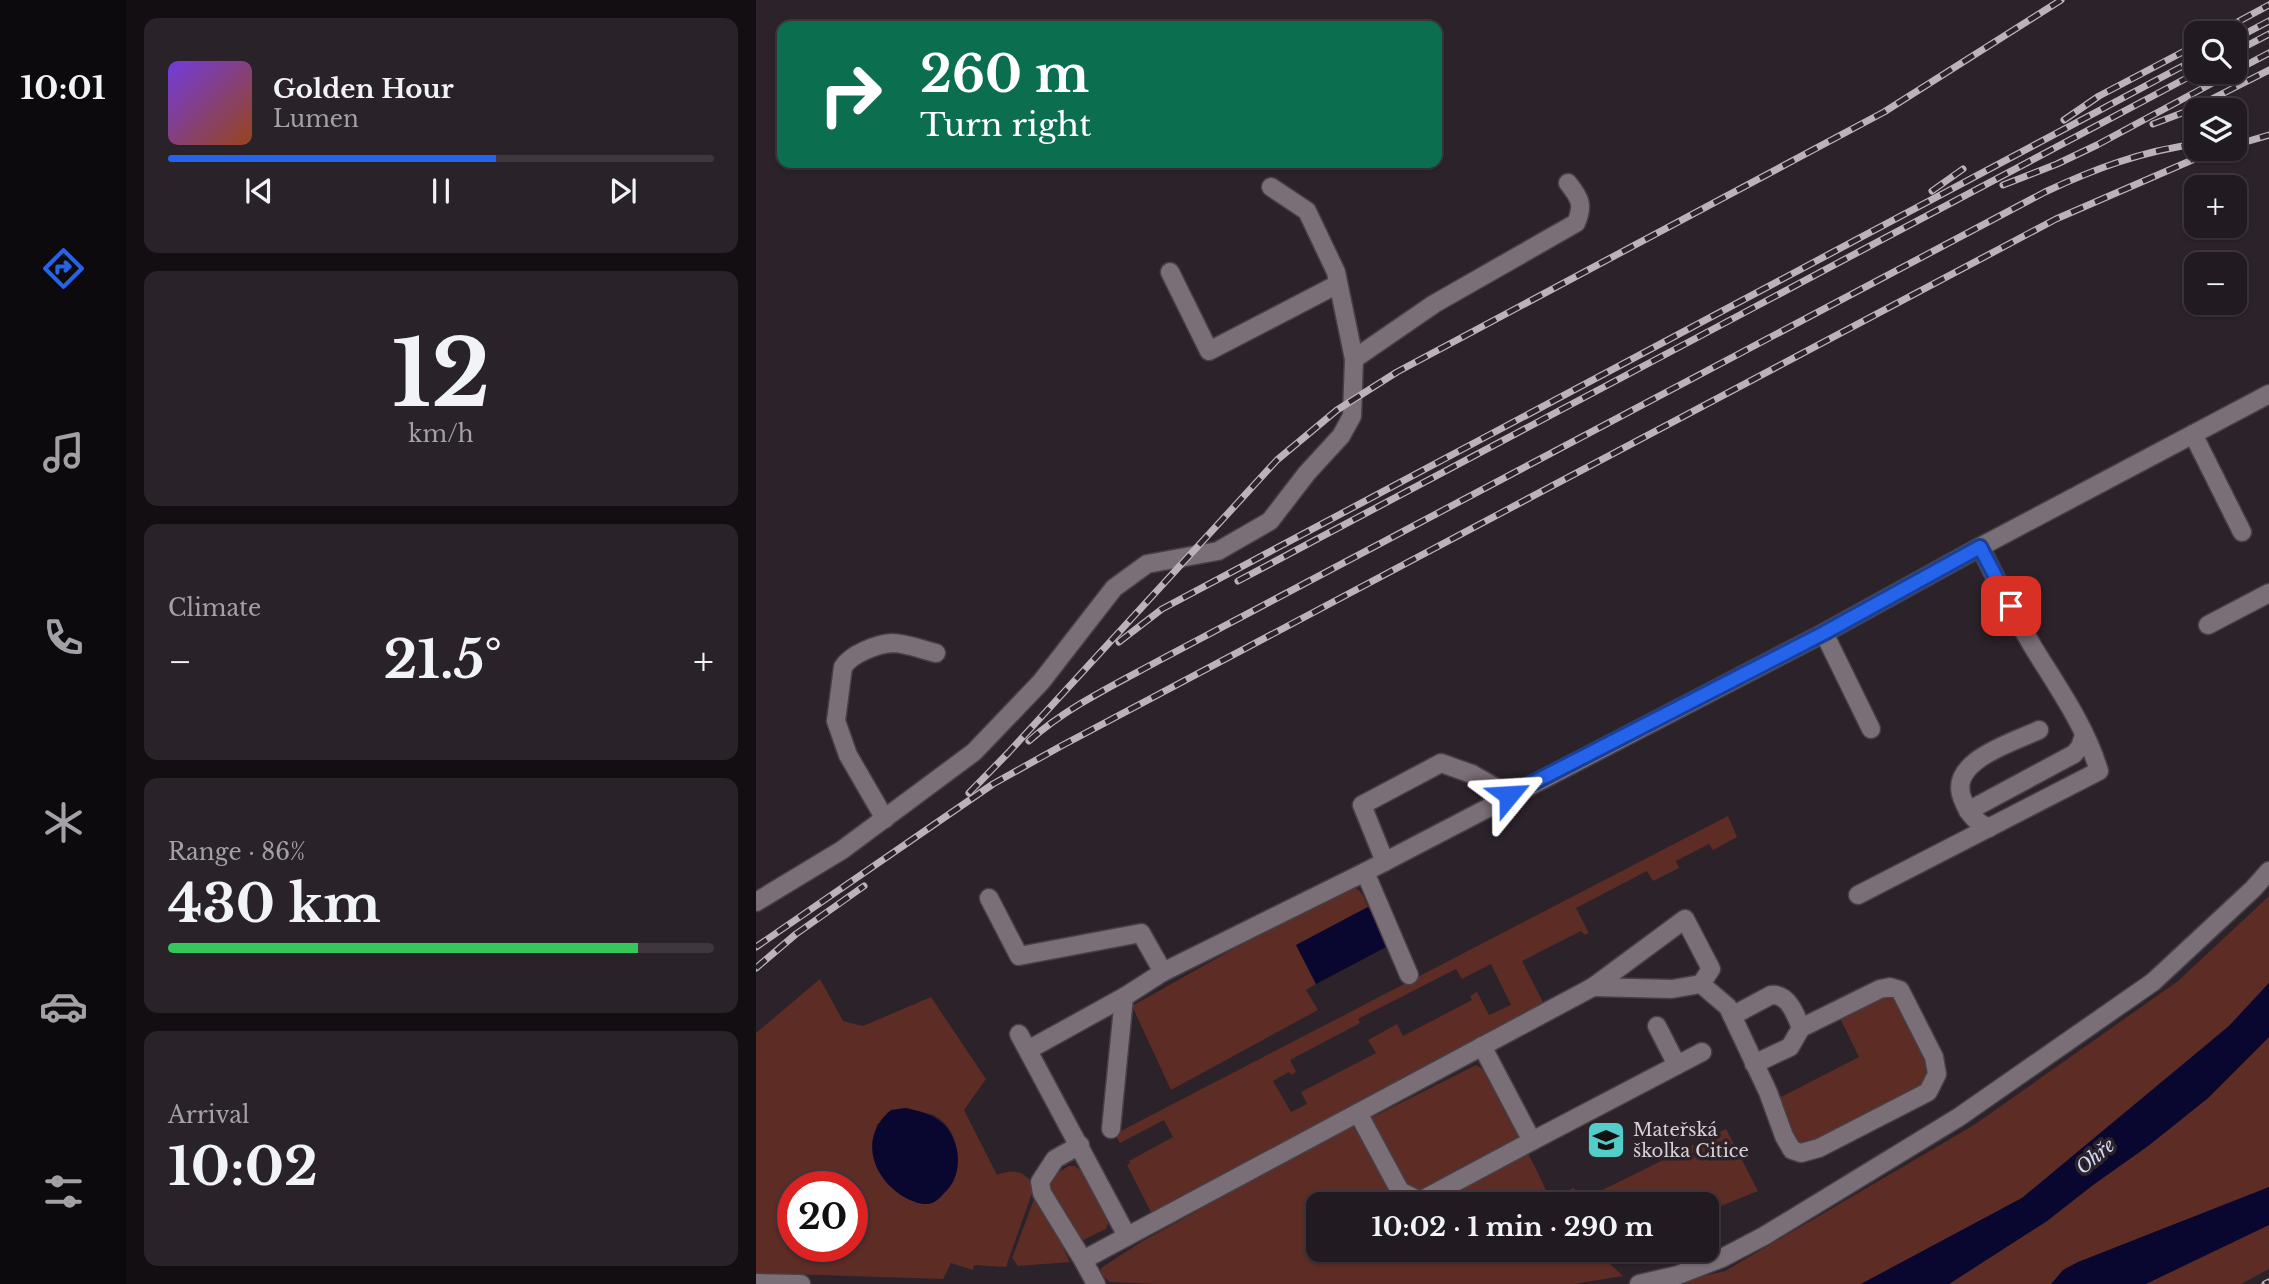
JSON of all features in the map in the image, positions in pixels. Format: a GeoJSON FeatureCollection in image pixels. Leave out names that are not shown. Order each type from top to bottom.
{"type":"FeatureCollection","features":[{"type":"Feature","properties":{"kind":"street"},"geometry":{"type":"LineString","coordinates":[[1354,359],[1434,304],[1576,223],[1582,210],[1578,198],[1567,183]]}},
{"type":"Feature","properties":{"kind":"street"},"geometry":{"type":"LineString","coordinates":[[756,902],[842,850],[974,752],[1041,682],[1114,588],[1147,564],[1218,551],[1270,521],[1307,473],[1341,436],[1352,416],[1354,359],[1336,272],[1307,211],[1271,187]]}},
{"type":"Feature","properties":{"kind":"street"},"geometry":{"type":"LineString","coordinates":[[1170,272],[1209,351],[1338,284]]}},
{"type":"Feature","properties":{"kind":"street"},"geometry":{"type":"LineString","coordinates":[[1127,1236],[1024,1042],[1124,997],[1163,972],[1385,862],[1824,633],[2269,394]]}},
{"type":"Feature","properties":{"kind":"street"},"geometry":{"type":"LineString","coordinates":[[2193,434],[2242,532]]}},
{"type":"Feature","properties":{"kind":"street"},"geometry":{"type":"LineString","coordinates":[[1858,895],[2099,771],[2084,735],[1980,547]]}},
{"type":"Feature","properties":{"kind":"street"},"geometry":{"type":"LineString","coordinates":[[2208,625],[2269,593]]}},
{"type":"Feature","properties":{"kind":"street"},"geometry":{"type":"LineString","coordinates":[[1824,633],[1871,729]]}},
{"type":"Feature","properties":{"kind":"street"},"geometry":{"type":"LineString","coordinates":[[885,819],[848,755],[836,721],[843,667],[859,654],[893,643],[936,653]]}},
{"type":"Feature","properties":{"kind":"street"},"geometry":{"type":"LineString","coordinates":[[1989,828],[1975,820],[1968,811],[1959,789],[1963,772],[1984,756],[2039,730]]}},
{"type":"Feature","properties":{"kind":"street"},"geometry":{"type":"LineString","coordinates":[[1968,811],[2074,754],[2084,735]]}},
{"type":"Feature","properties":{"kind":"street"},"geometry":{"type":"LineString","coordinates":[[1385,862],[1362,805],[1441,763],[1472,774],[1509,795]]}},
{"type":"Feature","properties":{"kind":"street"},"geometry":{"type":"LineString","coordinates":[[1639,1284],[1678,1275],[1743,1247],[1959,1117],[2153,982],[2269,871]]}},
{"type":"Feature","properties":{"kind":"street"},"geometry":{"type":"LineString","coordinates":[[1365,872],[1409,975]]}},
{"type":"Feature","properties":{"kind":"street"},"geometry":{"type":"LineString","coordinates":[[989,898],[1019,956],[1141,933],[1163,972]]}},
{"type":"Feature","properties":{"kind":"street"},"geometry":{"type":"LineString","coordinates":[[1083,1259],[1593,987],[1685,919],[1711,969],[1701,984],[1672,989],[1593,987]]}},
{"type":"Feature","properties":{"kind":"street"},"geometry":{"type":"LineString","coordinates":[[1701,984],[1722,1001],[1732,1016],[1792,1150],[1801,1153],[1819,1148],[1928,1092],[1935,1083],[1937,1074],[1934,1057],[1900,990],[1890,987],[1880,989],[1801,1028],[1790,1047],[1754,1064]]}},
{"type":"Feature","properties":{"kind":"street"},"geometry":{"type":"LineString","coordinates":[[1732,1016],[1777,994],[1785,999],[1801,1028]]}},
{"type":"Feature","properties":{"kind":"street"},"geometry":{"type":"LineString","coordinates":[[1111,1129],[1124,997]]}},
{"type":"Feature","properties":{"kind":"street"},"geometry":{"type":"LineString","coordinates":[[1657,1026],[1677,1065]]}},
{"type":"Feature","properties":{"kind":"street"},"geometry":{"type":"LineString","coordinates":[[1482,1046],[1532,1141]]}},
{"type":"Feature","properties":{"kind":"street"},"geometry":{"type":"LineString","coordinates":[[1358,1112],[1400,1191],[1420,1201],[1702,1052]]}},
{"type":"Feature","properties":{"kind":"street"},"geometry":{"type":"LineString","coordinates":[[1080,1146],[1055,1160],[1040,1182],[1042,1193],[1096,1284]]}},
{"type":"Feature","properties":{"kind":"street"},"geometry":{"type":"LineString","coordinates":[[756,1283],[801,1284]]}},
{"type":"Feature","properties":{"kind":"shaded area"},"geometry":{"type":"Polygon","coordinates":[[[1728,816],[1737,837],[1713,850],[1709,844],[1676,861],[1679,868],[1653,881],[1647,871],[1576,908],[1589,933],[1585,935],[1581,931],[1522,961],[1545,1006],[1152,1214],[1127,1165],[1129,1161],[1173,1137],[1164,1120],[1120,1143],[1115,1134],[1728,816]],[[1491,964],[1462,979],[1456,969],[1358,1019],[1360,1023],[1290,1060],[1296,1072],[1291,1075],[1289,1072],[1273,1081],[1291,1112],[1307,1104],[1301,1092],[1376,1053],[1368,1040],[1397,1024],[1403,1036],[1472,1000],[1470,996],[1477,992],[1489,1015],[1511,1005],[1491,964]]]}},
{"type":"Feature","properties":{"kind":"shaded area"},"geometry":{"type":"Polygon","coordinates":[[[1347,885],[1361,893],[1368,907],[1296,945],[1316,984],[1306,990],[1318,1010],[1171,1090],[1132,1006],[1347,885]]]}},
{"type":"Feature","properties":{"kind":"shaded area"},"geometry":{"type":"Polygon","coordinates":[[[2269,896],[2269,983],[2229,1026],[2022,1198],[1861,1284],[1670,1284],[1725,1271],[1974,1125],[2178,981],[2269,896]]]}},
{"type":"Feature","properties":{"kind":"shaded area"},"geometry":{"type":"Polygon","coordinates":[[[820,979],[843,1021],[863,1026],[931,997],[986,1079],[964,1110],[997,1175],[1019,1173],[1028,1178],[1036,1189],[1032,1193],[1006,1267],[974,1265],[973,1270],[951,1263],[943,1279],[756,1273],[756,1033],[820,979]],[[919,1111],[877,1124],[876,1131],[934,1202],[955,1178],[958,1158],[954,1138],[949,1129],[933,1115],[919,1111]]]}},
{"type":"Feature","properties":{"kind":"shaded area"},"geometry":{"type":"Polygon","coordinates":[[[1891,991],[1932,1059],[1932,1081],[1808,1150],[1794,1147],[1777,1099],[1859,1057],[1838,1014],[1891,991]]]}},
{"type":"Feature","properties":{"kind":"shaded area"},"geometry":{"type":"Polygon","coordinates":[[[2269,1037],[2269,1269],[2241,1284],[1949,1284],[2047,1221],[2148,1146],[2208,1098],[2269,1037]]]}},
{"type":"Feature","properties":{"kind":"shaded area"},"geometry":{"type":"Polygon","coordinates":[[[1476,1065],[1484,1070],[1547,1192],[1306,1192],[1306,1262],[1608,1262],[1623,1276],[1574,1284],[1158,1284],[1110,1282],[1101,1274],[1101,1268],[1197,1211],[1198,1205],[1343,1128],[1351,1128],[1476,1065]]]}},
{"type":"Feature","properties":{"kind":"shaded area"},"geometry":{"type":"Polygon","coordinates":[[[1726,1129],[1758,1191],[1719,1207],[1719,1192],[1598,1192],[1726,1129]]]}},
{"type":"Feature","properties":{"kind":"shaded area"},"geometry":{"type":"Polygon","coordinates":[[[1069,1166],[1075,1166],[1081,1171],[1109,1221],[1106,1229],[1081,1241],[1076,1237],[1049,1187],[1053,1175],[1069,1166]]]}},
{"type":"Feature","properties":{"kind":"shaded area"},"geometry":{"type":"Polygon","coordinates":[[[1036,1194],[1070,1262],[1018,1266],[1012,1258],[1036,1194]]]}},
{"type":"Feature","properties":{"kind":"water"},"geometry":{"type":"Polygon","coordinates":[[[1368,907],[1390,945],[1316,984],[1296,945],[1368,907]]]}},
{"type":"Feature","properties":{"kind":"water","name":"Ohře"},"geometry":{"type":"Polygon","coordinates":[[[2269,983],[2269,1037],[2208,1098],[2047,1221],[1949,1284],[1861,1284],[2022,1198],[2229,1026],[2269,983]]]}},
{"type":"Feature","properties":{"kind":"water"},"geometry":{"type":"Polygon","coordinates":[[[906,1108],[936,1118],[952,1135],[957,1149],[958,1167],[952,1184],[941,1197],[929,1204],[912,1201],[894,1190],[878,1169],[873,1157],[872,1145],[881,1121],[891,1110],[906,1108]]]}},
{"type":"Feature","properties":{"kind":"water"},"geometry":{"type":"Polygon","coordinates":[[[2269,1187],[2269,1225],[2146,1284],[2051,1284],[2063,1270],[2078,1262],[2269,1187]]]}},
{"type":"Feature","properties":{"kind":"railway"},"geometry":{"type":"LineString","coordinates":[[969,793],[1277,460],[1337,410],[1397,372],[1884,112],[2061,0]]}},
{"type":"Feature","properties":{"kind":"railway"},"geometry":{"type":"LineString","coordinates":[[2239,21],[2269,5]]}},
{"type":"Feature","properties":{"kind":"railway"},"geometry":{"type":"LineString","coordinates":[[2247,33],[2269,21]]}},
{"type":"Feature","properties":{"kind":"railway"},"geometry":{"type":"LineString","coordinates":[[2247,46],[2269,34]]}},
{"type":"Feature","properties":{"kind":"railway"},"geometry":{"type":"LineString","coordinates":[[2064,120],[2099,96],[2184,51]]}},
{"type":"Feature","properties":{"kind":"railway"},"geometry":{"type":"LineString","coordinates":[[2247,65],[2269,53]]}},
{"type":"Feature","properties":{"kind":"railway"},"geometry":{"type":"LineString","coordinates":[[1119,642],[1162,609],[2184,65]]}},
{"type":"Feature","properties":{"kind":"railway"},"geometry":{"type":"LineString","coordinates":[[2153,124],[2190,110],[2269,70]]}},
{"type":"Feature","properties":{"kind":"railway"},"geometry":{"type":"LineString","coordinates":[[1238,581],[2184,79]]}},
{"type":"Feature","properties":{"kind":"railway"},"geometry":{"type":"LineString","coordinates":[[2003,185],[2097,145],[2211,84]]}},
{"type":"Feature","properties":{"kind":"railway"},"geometry":{"type":"LineString","coordinates":[[2247,141],[2269,135]]}},
{"type":"Feature","properties":{"kind":"railway"},"geometry":{"type":"LineString","coordinates":[[1029,741],[1059,717],[1109,687],[2045,192],[2119,162],[2184,146]]}},
{"type":"Feature","properties":{"kind":"railway"},"geometry":{"type":"LineString","coordinates":[[756,947],[993,784],[1063,745],[2056,219],[2190,161]]}},
{"type":"Feature","properties":{"kind":"railway"},"geometry":{"type":"LineString","coordinates":[[1932,191],[1963,169]]}},
{"type":"Feature","properties":{"kind":"railway"},"geometry":{"type":"LineString","coordinates":[[756,968],[796,934],[864,886]]}},
{"type":"Feature","properties":{"kind":"railway"},"geometry":{"type":"LineString","coordinates":[[2265,1284],[2269,1282]]}},
{"type":"Feature","properties":{"kind":"place","name":"Mateřská školka Citice"},"geometry":{"type":"Point","coordinates":[1606,1140]}},
{"type":"Feature","properties":{"kind":"route"},"geometry":{"type":"LineString","coordinates":[[1509,795],[1824,633],[1980,547],[2011,606]]}}]}
